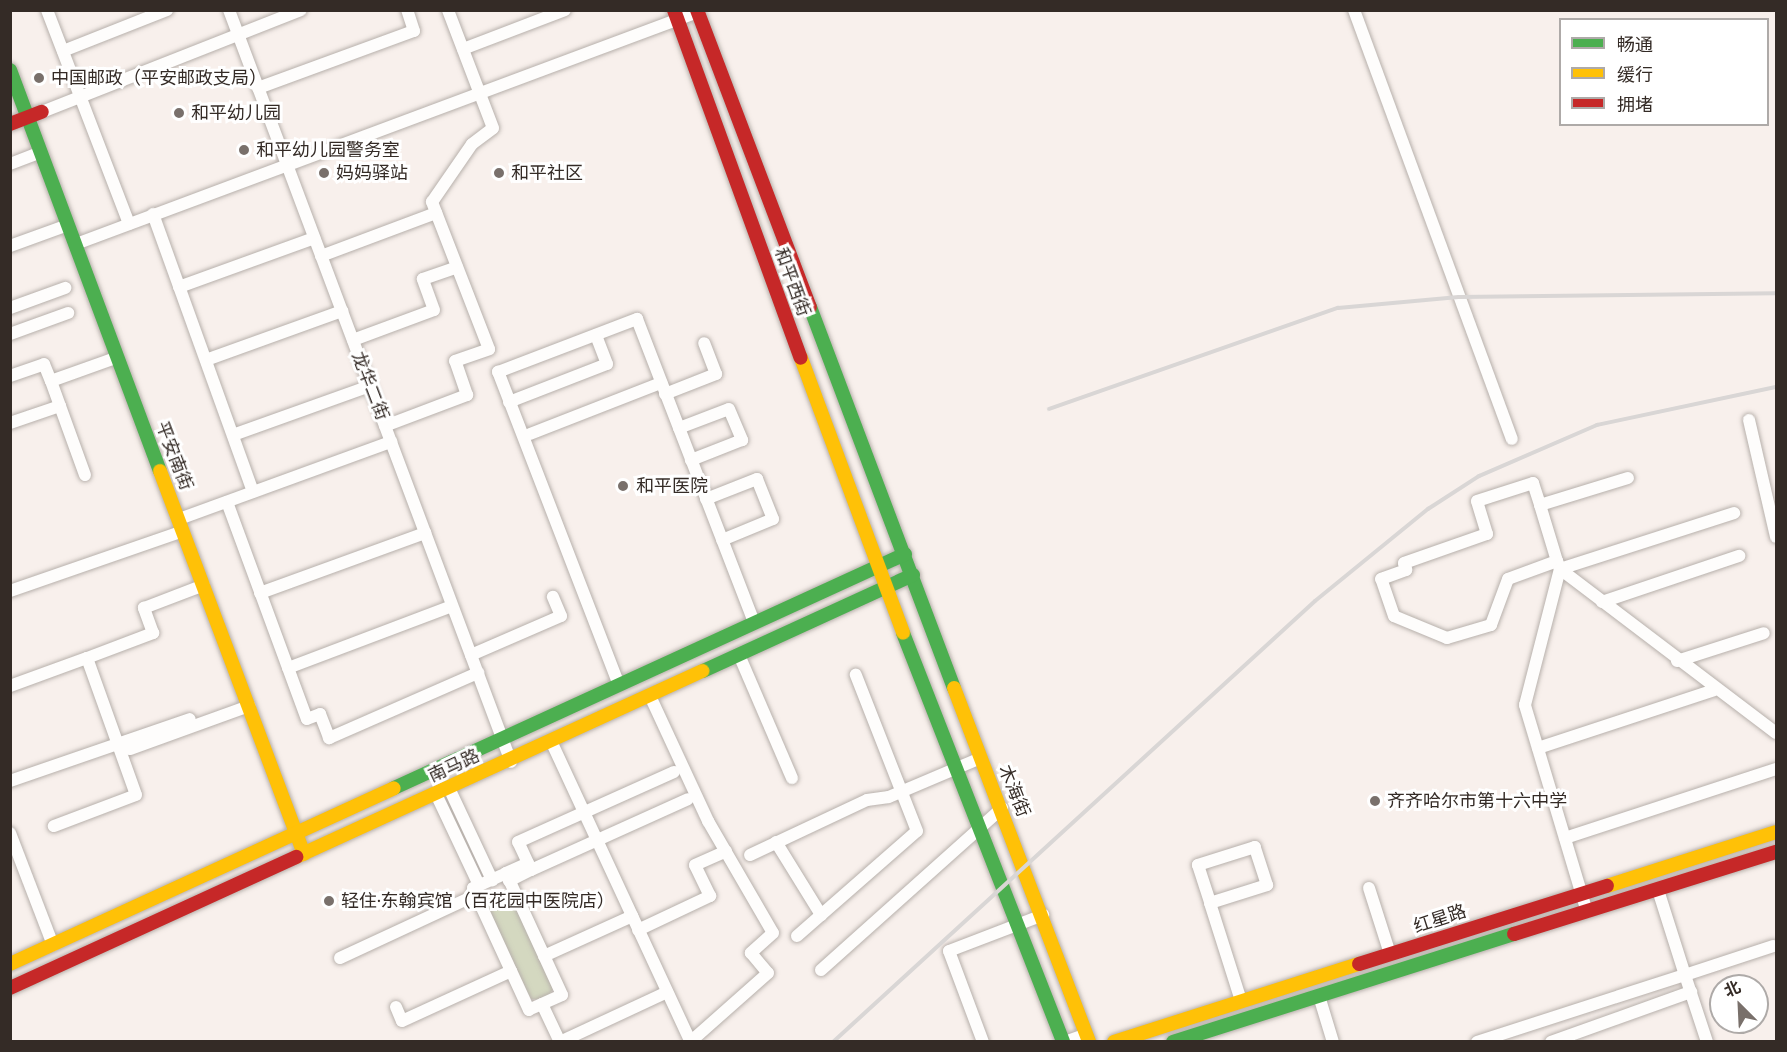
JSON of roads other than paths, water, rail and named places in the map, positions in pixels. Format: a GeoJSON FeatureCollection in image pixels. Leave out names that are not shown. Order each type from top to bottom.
{"type":"FeatureCollection","features":[{"type":"Feature","properties":{"kind":"main road","name":"和平西街"},"geometry":{"type":"LineString","coordinates":[[697,11],[905,554]]}},
{"type":"Feature","properties":{"kind":"main road","name":"和平西街"},"geometry":{"type":"LineString","coordinates":[[675,15],[877,566]]}},
{"type":"Feature","properties":{"kind":"main road","name":"平安南街"},"geometry":{"type":"LineString","coordinates":[[10,70],[304,854]]}},
{"type":"Feature","properties":{"kind":"main road"},"geometry":{"type":"LineString","coordinates":[[10,124],[42,112]]}},
{"type":"Feature","properties":{"kind":"main road","name":"南马路"},"geometry":{"type":"LineString","coordinates":[[10,964],[905,554]]}},
{"type":"Feature","properties":{"kind":"main road","name":"木海街"},"geometry":{"type":"LineString","coordinates":[[905,554],[1088,1038]]}},
{"type":"Feature","properties":{"kind":"main road"},"geometry":{"type":"LineString","coordinates":[[877,566],[1064,1041]]}},
{"type":"Feature","properties":{"kind":"main road","name":"南马路"},"geometry":{"type":"LineString","coordinates":[[10,988],[511,761],[913,575]]}},
{"type":"Feature","properties":{"kind":"main road","name":"红星路"},"geometry":{"type":"LineString","coordinates":[[1114,1041],[1776,832]]}},
{"type":"Feature","properties":{"kind":"main road","name":"红星路"},"geometry":{"type":"LineString","coordinates":[[1173,1041],[1776,852]]}},
{"type":"Feature","properties":{"kind":"street"},"geometry":{"type":"LineString","coordinates":[[47,10],[129,224]]}},
{"type":"Feature","properties":{"kind":"street"},"geometry":{"type":"LineString","coordinates":[[63,51],[167,10]]}},
{"type":"Feature","properties":{"kind":"street","name":"龙华二街"},"geometry":{"type":"LineString","coordinates":[[229,10],[511,761]]}},
{"type":"Feature","properties":{"kind":"street"},"geometry":{"type":"LineString","coordinates":[[42,112],[302,10]]}},
{"type":"Feature","properties":{"kind":"street"},"geometry":{"type":"LineString","coordinates":[[258,88],[414,31],[407,10]]}},
{"type":"Feature","properties":{"kind":"street"},"geometry":{"type":"LineString","coordinates":[[385,426],[467,395],[455,361],[489,349],[432,202],[472,144],[493,128],[448,10]]}},
{"type":"Feature","properties":{"kind":"street"},"geometry":{"type":"LineString","coordinates":[[463,49],[565,10]]}},
{"type":"Feature","properties":{"kind":"street"},"geometry":{"type":"LineString","coordinates":[[1354,10],[1512,439]]}},
{"type":"Feature","properties":{"kind":"street"},"geometry":{"type":"LineString","coordinates":[[76,243],[479,93],[675,15],[697,11]]}},
{"type":"Feature","properties":{"kind":"street"},"geometry":{"type":"LineString","coordinates":[[10,164],[41,152]]}},
{"type":"Feature","properties":{"kind":"street"},"geometry":{"type":"LineString","coordinates":[[321,256],[436,213]]}},
{"type":"Feature","properties":{"kind":"street"},"geometry":{"type":"LineString","coordinates":[[153,214],[253,492]]}},
{"type":"Feature","properties":{"kind":"street"},"geometry":{"type":"LineString","coordinates":[[10,246],[68,225]]}},
{"type":"Feature","properties":{"kind":"street"},"geometry":{"type":"LineString","coordinates":[[179,287],[314,238]]}},
{"type":"Feature","properties":{"kind":"street"},"geometry":{"type":"LineString","coordinates":[[352,340],[434,310],[423,279],[457,267]]}},
{"type":"Feature","properties":{"kind":"street"},"geometry":{"type":"LineString","coordinates":[[10,308],[65,288]]}},
{"type":"Feature","properties":{"kind":"street"},"geometry":{"type":"LineString","coordinates":[[206,360],[342,311]]}},
{"type":"Feature","properties":{"kind":"street"},"geometry":{"type":"LineString","coordinates":[[10,334],[68,313]]}},
{"type":"Feature","properties":{"kind":"street"},"geometry":{"type":"LineString","coordinates":[[619,685],[498,372],[637,319],[754,623]]}},
{"type":"Feature","properties":{"kind":"street"},"geometry":{"type":"LineString","coordinates":[[509,402],[607,364],[596,335]]}},
{"type":"Feature","properties":{"kind":"street"},"geometry":{"type":"LineString","coordinates":[[530,434],[663,388],[716,374],[704,343]]}},
{"type":"Feature","properties":{"kind":"street"},"geometry":{"type":"LineString","coordinates":[[51,381],[118,357]]}},
{"type":"Feature","properties":{"kind":"street"},"geometry":{"type":"LineString","coordinates":[[10,376],[44,364],[85,475]]}},
{"type":"Feature","properties":{"kind":"street"},"geometry":{"type":"LineString","coordinates":[[233,435],[370,386]]}},
{"type":"Feature","properties":{"kind":"street"},"geometry":{"type":"LineString","coordinates":[[10,423],[60,406]]}},
{"type":"Feature","properties":{"kind":"street"},"geometry":{"type":"LineString","coordinates":[[679,428],[729,409],[742,440],[691,460]]}},
{"type":"Feature","properties":{"kind":"street"},"geometry":{"type":"LineString","coordinates":[[1749,420],[1776,537]]}},
{"type":"Feature","properties":{"kind":"street"},"geometry":{"type":"LineString","coordinates":[[10,591],[181,525],[227,502],[391,442]]}},
{"type":"Feature","properties":{"kind":"street"},"geometry":{"type":"LineString","coordinates":[[706,499],[757,478],[773,519],[722,540]]}},
{"type":"Feature","properties":{"kind":"street"},"geometry":{"type":"LineString","coordinates":[[1540,505],[1628,478]]}},
{"type":"Feature","properties":{"kind":"street"},"geometry":{"type":"LineString","coordinates":[[1587,912],[1526,705],[1558,565],[1533,483],[1477,501],[1487,534],[1404,562],[1406,570],[1381,579],[1394,616],[1447,638],[1491,625],[1508,579],[1558,565],[1734,513]]}},
{"type":"Feature","properties":{"kind":"street"},"geometry":{"type":"LineString","coordinates":[[227,502],[307,719],[320,714],[329,738],[478,673]]}},
{"type":"Feature","properties":{"kind":"street"},"geometry":{"type":"LineString","coordinates":[[260,593],[425,533]]}},
{"type":"Feature","properties":{"kind":"street"},"geometry":{"type":"LineString","coordinates":[[1602,602],[1739,556]]}},
{"type":"Feature","properties":{"kind":"street"},"geometry":{"type":"LineString","coordinates":[[1558,565],[1714,690],[1776,733]]}},
{"type":"Feature","properties":{"kind":"street"},"geometry":{"type":"LineString","coordinates":[[10,686],[153,633],[144,608],[204,585]]}},
{"type":"Feature","properties":{"kind":"street"},"geometry":{"type":"LineString","coordinates":[[471,655],[561,616],[553,597]]}},
{"type":"Feature","properties":{"kind":"street"},"geometry":{"type":"LineString","coordinates":[[288,668],[453,606]]}},
{"type":"Feature","properties":{"kind":"street"},"geometry":{"type":"LineString","coordinates":[[1677,661],[1764,633]]}},
{"type":"Feature","properties":{"kind":"street"},"geometry":{"type":"LineString","coordinates":[[739,655],[792,778]]}},
{"type":"Feature","properties":{"kind":"street"},"geometry":{"type":"LineString","coordinates":[[54,826],[136,795],[124,747],[87,658]]}},
{"type":"Feature","properties":{"kind":"street"},"geometry":{"type":"LineString","coordinates":[[797,936],[917,831],[856,675]]}},
{"type":"Feature","properties":{"kind":"street"},"geometry":{"type":"LineString","coordinates":[[1538,748],[1714,690]]}},
{"type":"Feature","properties":{"kind":"street"},"geometry":{"type":"LineString","coordinates":[[551,741],[690,1041],[768,973],[751,953],[773,933],[726,851],[650,696]]}},
{"type":"Feature","properties":{"kind":"street"},"geometry":{"type":"LineString","coordinates":[[10,781],[249,706]]}},
{"type":"Feature","properties":{"kind":"street"},"geometry":{"type":"LineString","coordinates":[[124,747],[190,718]]}},
{"type":"Feature","properties":{"kind":"street"},"geometry":{"type":"LineString","coordinates":[[750,855],[867,800],[901,792],[981,758]]}},
{"type":"Feature","properties":{"kind":"street"},"geometry":{"type":"LineString","coordinates":[[1565,838],[1776,769]]}},
{"type":"Feature","properties":{"kind":"street"},"geometry":{"type":"LineString","coordinates":[[529,867],[518,842],[674,772]]}},
{"type":"Feature","properties":{"kind":"street"},"geometry":{"type":"LineString","coordinates":[[443,791],[492,880]]}},
{"type":"Feature","properties":{"kind":"street"},"geometry":{"type":"LineString","coordinates":[[443,791],[477,890],[529,1010],[562,995],[507,877]]}},
{"type":"Feature","properties":{"kind":"street"},"geometry":{"type":"LineString","coordinates":[[340,958],[477,890],[492,880],[507,877],[597,840],[688,799]]}},
{"type":"Feature","properties":{"kind":"street"},"geometry":{"type":"LineString","coordinates":[[821,970],[1002,808]]}},
{"type":"Feature","properties":{"kind":"street"},"geometry":{"type":"LineString","coordinates":[[10,833],[53,945]]}},
{"type":"Feature","properties":{"kind":"street"},"geometry":{"type":"LineString","coordinates":[[776,842],[821,915]]}},
{"type":"Feature","properties":{"kind":"street"},"geometry":{"type":"LineString","coordinates":[[1210,903],[1267,885],[1255,847],[1198,865],[1210,903],[1241,1001]]}},
{"type":"Feature","properties":{"kind":"street"},"geometry":{"type":"LineString","coordinates":[[638,930],[710,896],[695,865],[726,851]]}},
{"type":"Feature","properties":{"kind":"street"},"geometry":{"type":"LineString","coordinates":[[1369,888],[1390,954]]}},
{"type":"Feature","properties":{"kind":"street"},"geometry":{"type":"LineString","coordinates":[[1658,890],[1707,1041]]}},
{"type":"Feature","properties":{"kind":"street"},"geometry":{"type":"LineString","coordinates":[[984,1041],[949,951],[1043,915]]}},
{"type":"Feature","properties":{"kind":"street"},"geometry":{"type":"LineString","coordinates":[[544,956],[632,916]]}},
{"type":"Feature","properties":{"kind":"street"},"geometry":{"type":"LineString","coordinates":[[1477,1041],[1773,946]]}},
{"type":"Feature","properties":{"kind":"street"},"geometry":{"type":"LineString","coordinates":[[396,1007],[402,1021],[511,970]]}},
{"type":"Feature","properties":{"kind":"street"},"geometry":{"type":"LineString","coordinates":[[542,1004],[560,1041],[667,992]]}},
{"type":"Feature","properties":{"kind":"street"},"geometry":{"type":"LineString","coordinates":[[1551,1041],[1691,992]]}},
{"type":"Feature","properties":{"kind":"street"},"geometry":{"type":"LineString","coordinates":[[1319,996],[1333,1041]]}},
{"type":"Feature","properties":{"kind":"street"},"geometry":{"type":"LineString","coordinates":[[1595,1026],[1597,1003]]}},
{"type":"Feature","properties":{"kind":"street"},"geometry":{"type":"LineString","coordinates":[[1064,1041],[1088,1038]]}},
{"type":"Feature","properties":{"kind":"railway"},"geometry":{"type":"LineString","coordinates":[[1049,409],[1338,308],[1459,297],[1776,293]]}},
{"type":"Feature","properties":{"kind":"railway"},"geometry":{"type":"LineString","coordinates":[[833,1042],[1315,601],[1428,509],[1479,476],[1597,425],[1776,387]]}},
{"type":"Feature","properties":{"kind":"place","name":"中国邮政（平安邮政支局）"},"geometry":{"type":"Point","coordinates":[39,78]}},
{"type":"Feature","properties":{"kind":"place","name":"和平幼儿园"},"geometry":{"type":"Point","coordinates":[179,113]}},
{"type":"Feature","properties":{"kind":"place","name":"和平幼儿园警务室"},"geometry":{"type":"Point","coordinates":[244,150]}},
{"type":"Feature","properties":{"kind":"place","name":"妈妈驿站"},"geometry":{"type":"Point","coordinates":[324,173]}},
{"type":"Feature","properties":{"kind":"place","name":"和平社区"},"geometry":{"type":"Point","coordinates":[499,173]}},
{"type":"Feature","properties":{"kind":"place","name":"和平医院"},"geometry":{"type":"Point","coordinates":[623,486]}},
{"type":"Feature","properties":{"kind":"place","name":"齐齐哈尔市第十六中学"},"geometry":{"type":"Point","coordinates":[1375,801]}},
{"type":"Feature","properties":{"kind":"place","name":"轻住·东翰宾馆（百花园中医院店）"},"geometry":{"type":"Point","coordinates":[329,901]}}]}
